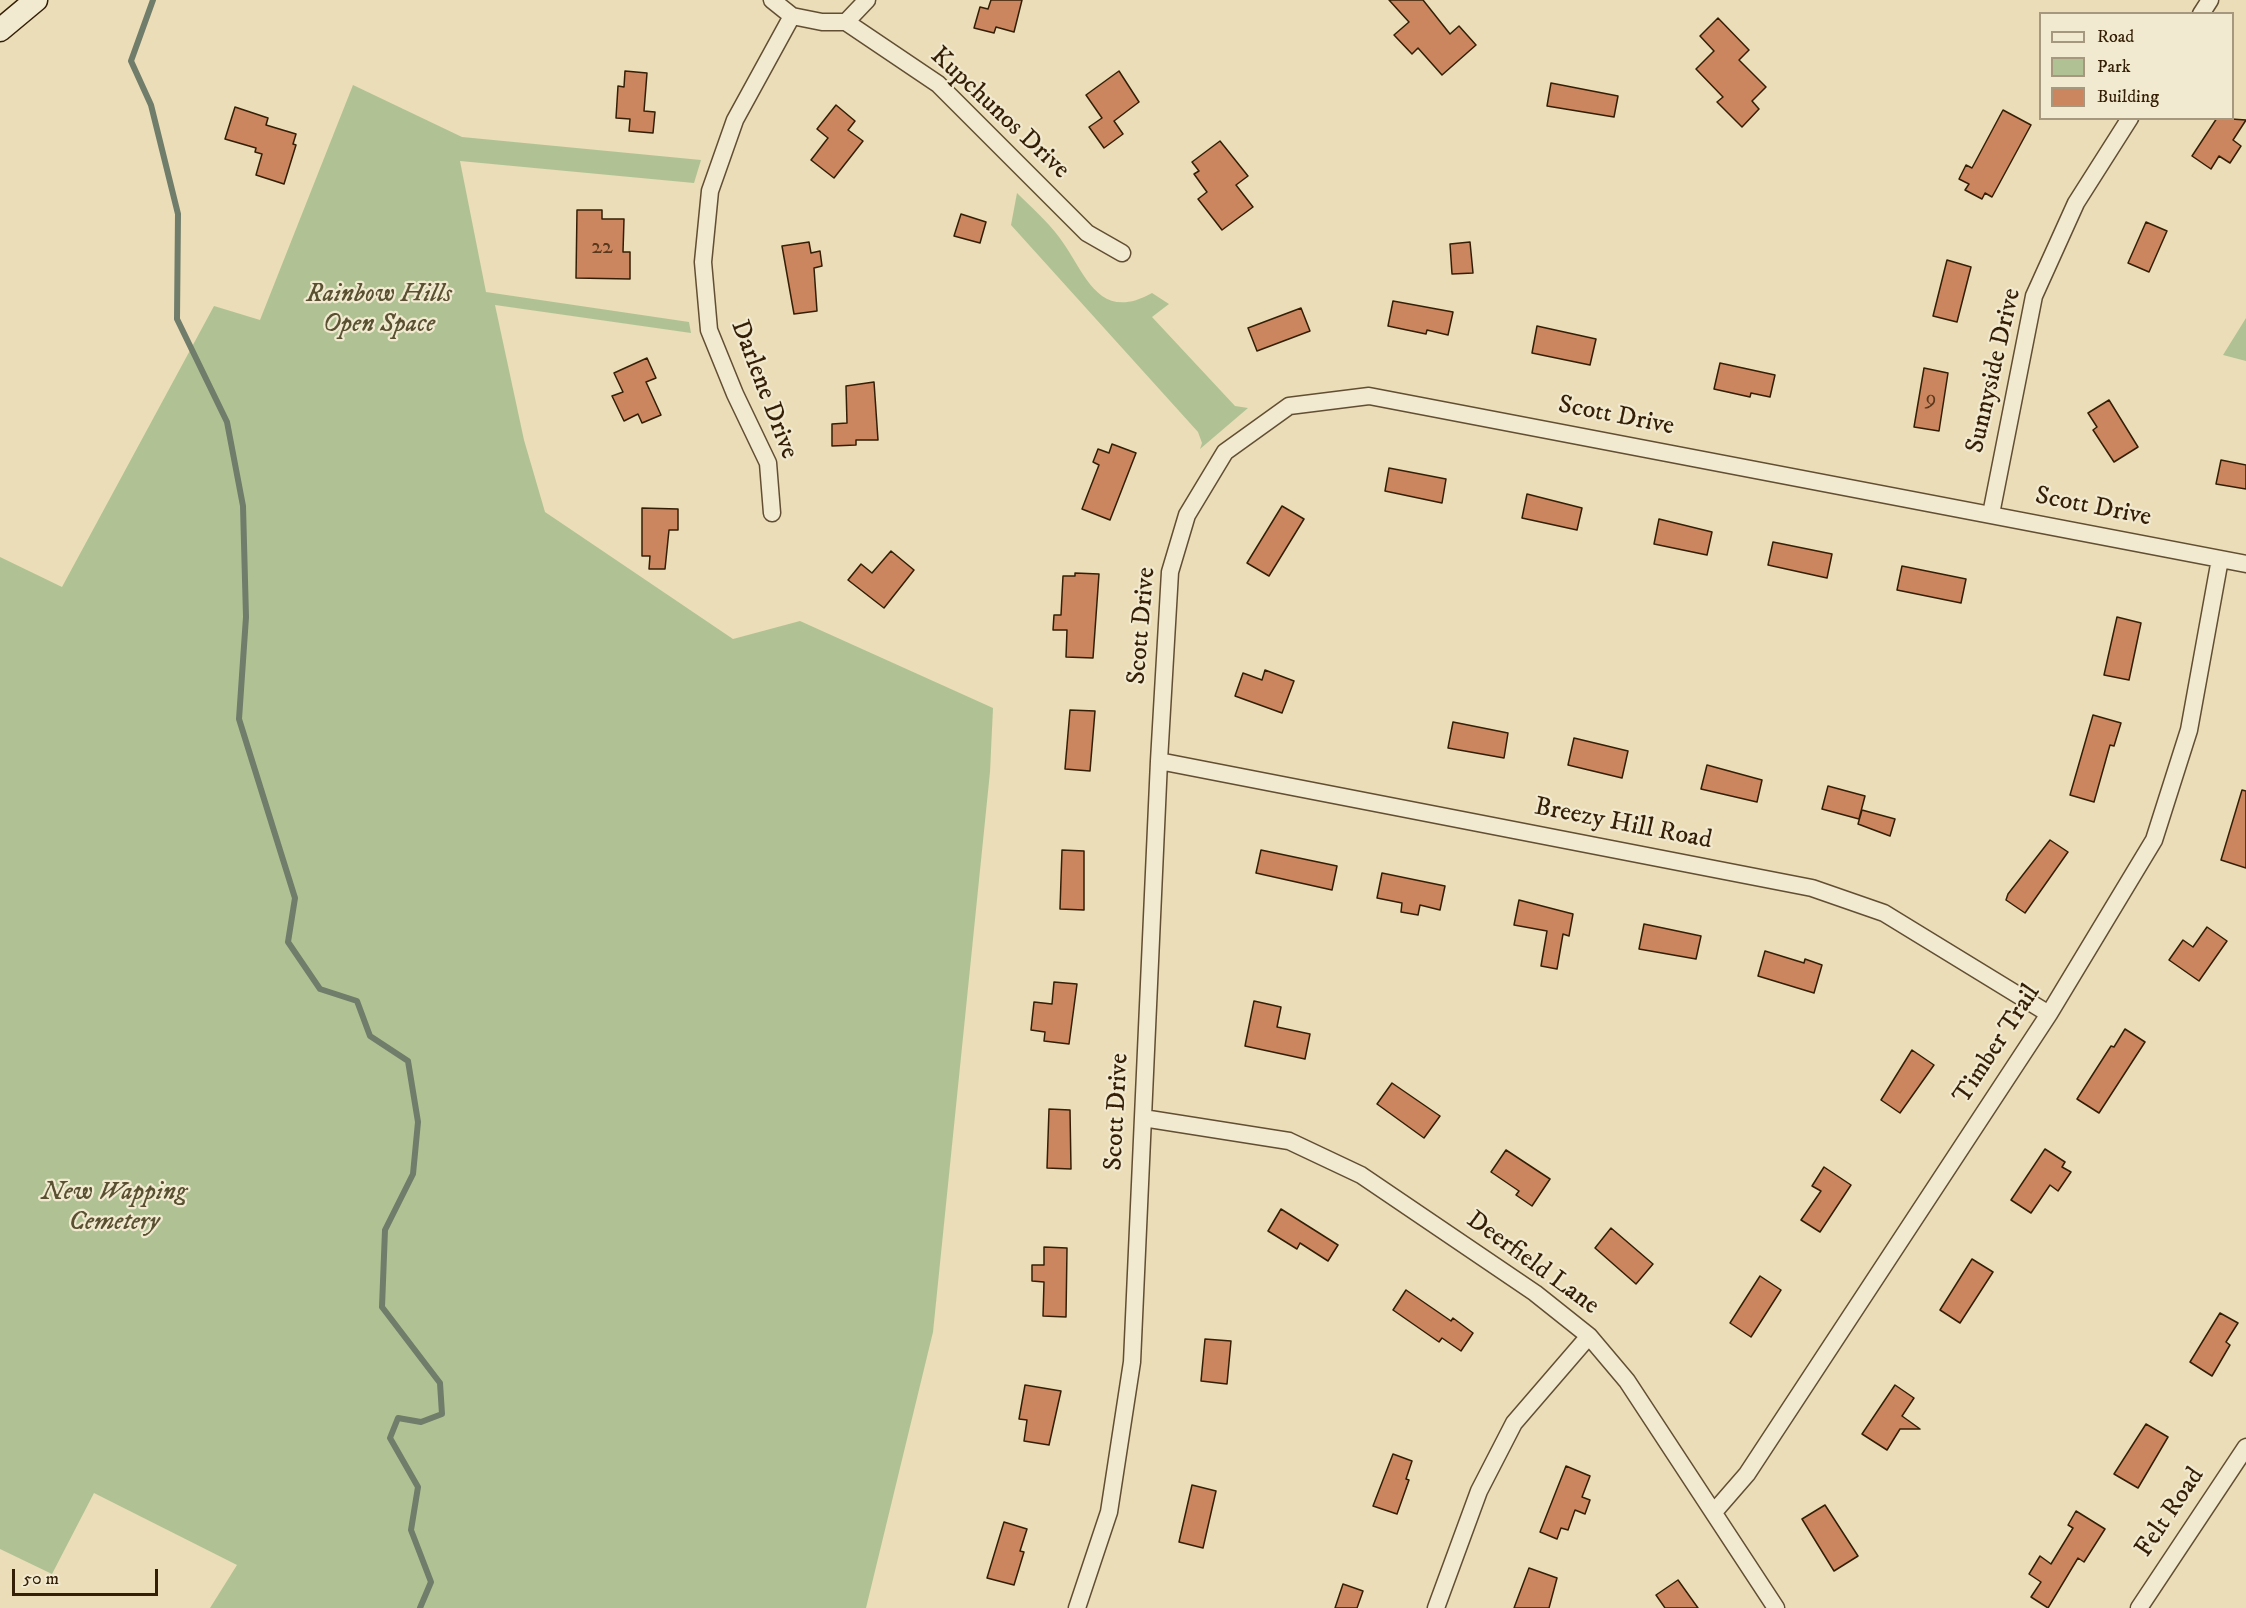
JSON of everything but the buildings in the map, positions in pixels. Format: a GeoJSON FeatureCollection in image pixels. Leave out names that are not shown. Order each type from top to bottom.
{"type":"FeatureCollection","features":[{"type":"Feature","properties":{"kind":"main road"},"geometry":{"type":"LineString","coordinates":[[0,30],[36,0]]}},
{"type":"Feature","properties":{"kind":"street"},"geometry":{"type":"LineString","coordinates":[[772,0],[792,16],[822,22],[846,22],[867,0]]}},
{"type":"Feature","properties":{"kind":"street","name":"Darlene Drive"},"geometry":{"type":"LineString","coordinates":[[772,513],[768,463],[735,394],[709,330],[703,262],[710,191],[735,120],[792,16]]}},
{"type":"Feature","properties":{"kind":"street","name":"Kupchunos Drive"},"geometry":{"type":"LineString","coordinates":[[846,22],[938,84],[1087,233],[1122,253]]}},
{"type":"Feature","properties":{"kind":"street","name":"Sunnyside Drive"},"geometry":{"type":"LineString","coordinates":[[1991,514],[2034,296],[2076,204],[2129,120]]}},
{"type":"Feature","properties":{"kind":"street","name":"Scott Drive"},"geometry":{"type":"LineString","coordinates":[[1077,1608],[1109,1512],[1132,1362],[1159,761],[1170,572],[1187,515],[1225,452],[1289,406],[1369,396],[2246,564]]}},
{"type":"Feature","properties":{"kind":"street","name":"Timber Trail"},"geometry":{"type":"LineString","coordinates":[[1714,1512],[1748,1474],[2049,1014],[2154,840],[2189,730],[2220,559]]}},
{"type":"Feature","properties":{"kind":"street","name":"Breezy Hill Road"},"geometry":{"type":"LineString","coordinates":[[1159,761],[1812,888],[1884,913],[2049,1014]]}},
{"type":"Feature","properties":{"kind":"street","name":"Deerfield Lane"},"geometry":{"type":"LineString","coordinates":[[1143,1118],[1289,1141],[1361,1175],[1535,1293],[1589,1336],[1627,1381],[1776,1608]]}},
{"type":"Feature","properties":{"kind":"street"},"geometry":{"type":"LineString","coordinates":[[1436,1608],[1479,1491],[1514,1423],[1589,1336]]}},
{"type":"Feature","properties":{"kind":"street","name":"Felt Road"},"geometry":{"type":"LineString","coordinates":[[2139,1608],[2246,1447]]}},
{"type":"Feature","properties":{"kind":"green space"},"geometry":{"type":"Polygon","coordinates":[[[353,85],[462,137],[701,160],[694,183],[460,161],[486,292],[689,322],[691,333],[495,305],[524,440],[545,512],[733,639],[800,621],[993,708],[990,772],[933,1332],[866,1608],[210,1608],[237,1565],[94,1493],[52,1574],[0,1549],[0,557],[62,587],[214,306],[260,320],[353,85]]]}},
{"type":"Feature","properties":{"kind":"green space"},"geometry":{"type":"Polygon","coordinates":[[[1017,193],[1054,231],[1085,278],[1105,298],[1118,302],[1133,301],[1152,293],[1169,304],[1152,317],[1235,406],[1248,408],[1200,449],[1202,443],[1198,432],[1011,225],[1017,193]]]}},
{"type":"Feature","properties":{"kind":"green space"},"geometry":{"type":"Polygon","coordinates":[[[2246,318],[2246,361],[2223,355],[2246,318]]]}},
{"type":"Feature","properties":{"kind":"waterway"},"geometry":{"type":"LineString","coordinates":[[153,0],[131,61],[151,105],[178,214],[177,319],[227,422],[243,506],[246,617],[239,719],[295,898],[288,942],[320,989],[357,1001],[370,1036],[408,1061],[418,1122],[413,1174],[385,1230],[382,1307],[440,1383],[442,1414],[421,1422],[398,1418],[390,1438],[418,1487],[411,1530],[431,1582],[420,1608]]}},
{"type":"Feature","properties":{"kind":"park label","name":"Rainbow Hills Open Space"},"geometry":{"type":"Point","coordinates":[379,311]}},
{"type":"Feature","properties":{"kind":"park label","name":"New Wapping Cemetery"},"geometry":{"type":"Point","coordinates":[114,1209]}}]}
